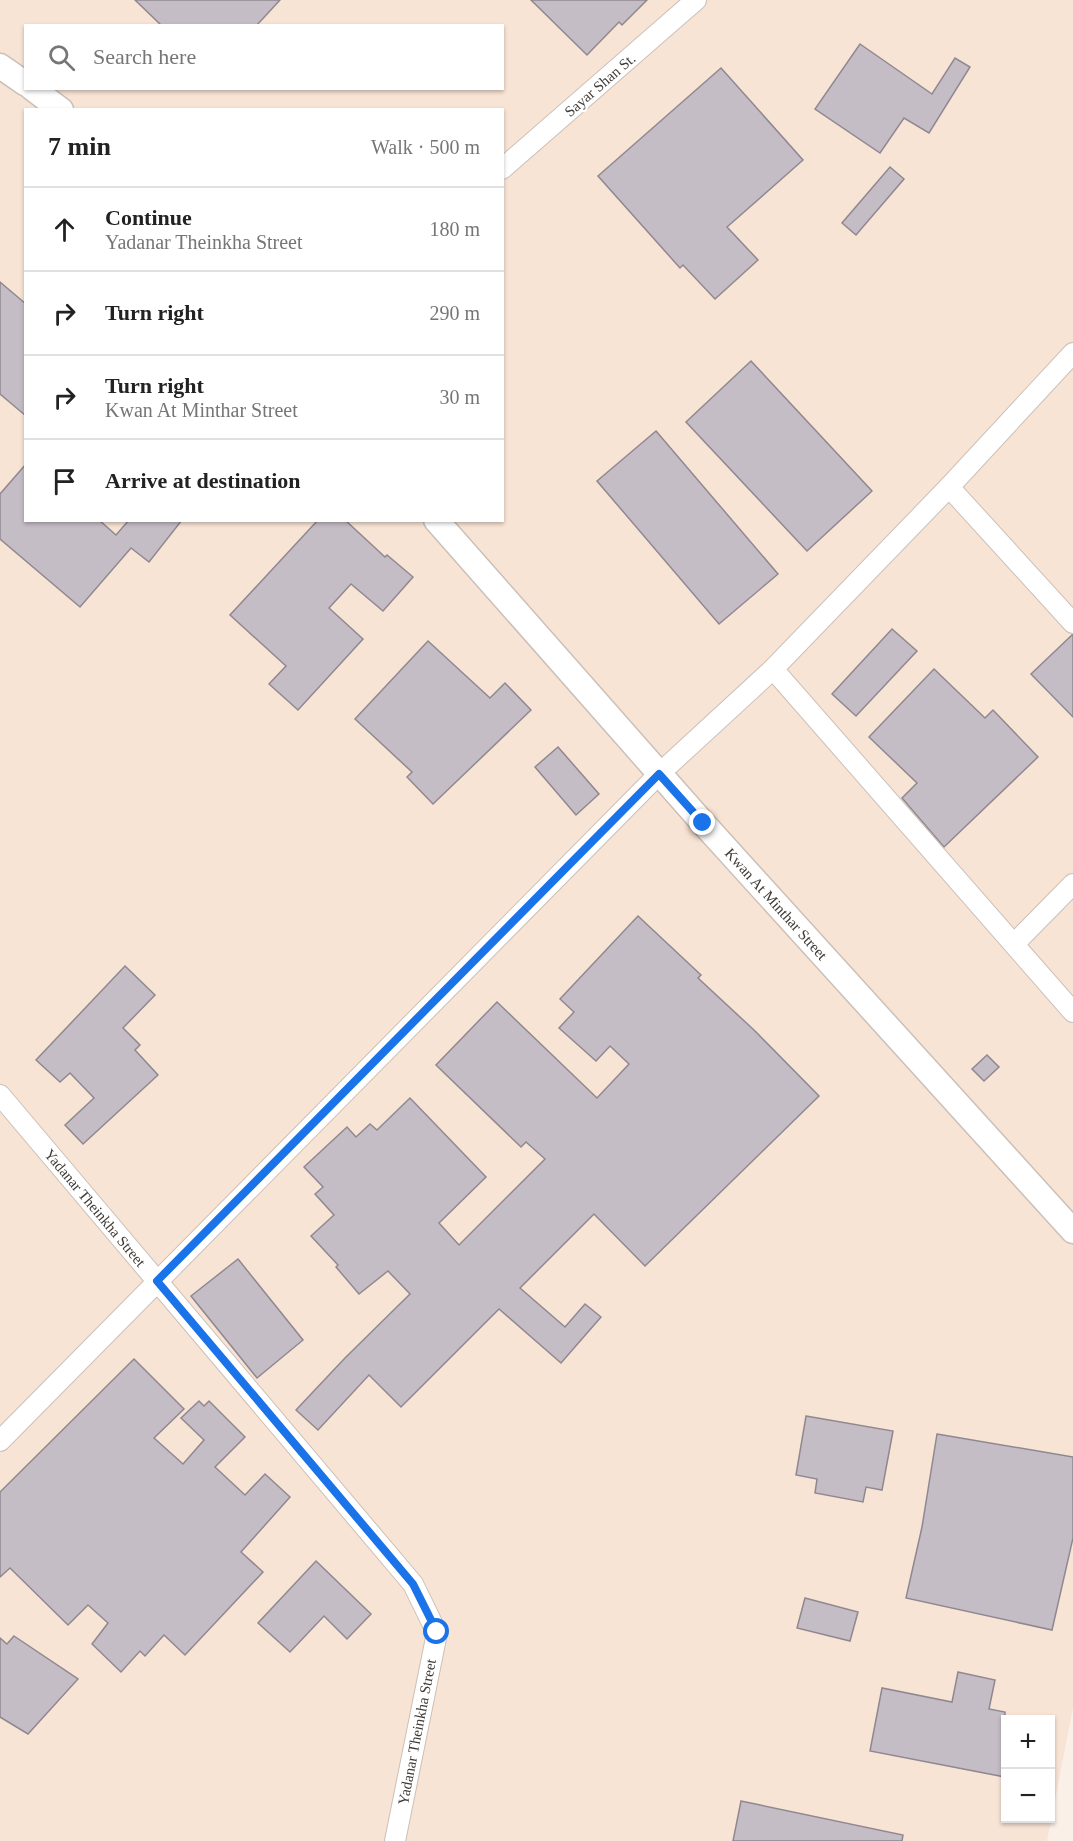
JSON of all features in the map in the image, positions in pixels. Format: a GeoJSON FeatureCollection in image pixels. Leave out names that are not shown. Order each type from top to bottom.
{"type":"FeatureCollection","features":[{"type":"Feature","properties":{"kind":"street","name":"Sayar Shan St."},"geometry":{"type":"LineString","coordinates":[[504,167],[696,0]]}},
{"type":"Feature","properties":{"kind":"street"},"geometry":{"type":"LineString","coordinates":[[0,66],[24,83]]}},
{"type":"Feature","properties":{"kind":"street"},"geometry":{"type":"LineString","coordinates":[[35,90],[58,108]]}},
{"type":"Feature","properties":{"kind":"street"},"geometry":{"type":"LineString","coordinates":[[0,1442],[659,774],[773,669],[949,488],[1073,353]]}},
{"type":"Feature","properties":{"kind":"street"},"geometry":{"type":"LineString","coordinates":[[949,488],[1073,624]]}},
{"type":"Feature","properties":{"kind":"street","name":"Kwan At Minthar Street"},"geometry":{"type":"LineString","coordinates":[[438,522],[659,774],[1073,1231]]}},
{"type":"Feature","properties":{"kind":"street"},"geometry":{"type":"LineString","coordinates":[[773,669],[1073,1012]]}},
{"type":"Feature","properties":{"kind":"street"},"geometry":{"type":"LineString","coordinates":[[1015,943],[1073,884]]}},
{"type":"Feature","properties":{"kind":"street","name":"Yadanar Theinkha Street"},"geometry":{"type":"LineString","coordinates":[[0,1095],[413,1584],[437,1632],[395,1841]]}},
{"type":"Feature","properties":{"kind":"shaded area"},"geometry":{"type":"Polygon","coordinates":[[[0,0],[1073,0],[1073,1708],[1055,1800],[1055,1715],[1001,1715],[1001,1823],[1051,1823],[1047,1841],[0,1841],[0,0]]]}},
{"type":"Feature","properties":{"kind":"building"},"geometry":{"type":"Polygon","coordinates":[[[135,0],[280,0],[258,24],[160,24],[135,0]]]}},
{"type":"Feature","properties":{"kind":"building"},"geometry":{"type":"Polygon","coordinates":[[[531,0],[647,0],[622,25],[619,22],[587,55],[531,0]]]}},
{"type":"Feature","properties":{"kind":"building"},"geometry":{"type":"Polygon","coordinates":[[[860,44],[932,94],[955,58],[970,67],[929,133],[904,118],[880,153],[815,109],[860,44]]]}},
{"type":"Feature","properties":{"kind":"building"},"geometry":{"type":"Polygon","coordinates":[[[721,68],[803,160],[727,227],[758,260],[715,299],[683,265],[680,268],[598,176],[721,68]]]}},
{"type":"Feature","properties":{"kind":"building"},"geometry":{"type":"Polygon","coordinates":[[[890,167],[904,179],[856,235],[842,223],[890,167]]]}},
{"type":"Feature","properties":{"kind":"building"},"geometry":{"type":"Polygon","coordinates":[[[0,282],[24,302],[24,414],[0,394],[0,282]]]}},
{"type":"Feature","properties":{"kind":"building"},"geometry":{"type":"Polygon","coordinates":[[[751,361],[872,491],[807,551],[686,422],[751,361]]]}},
{"type":"Feature","properties":{"kind":"building"},"geometry":{"type":"Polygon","coordinates":[[[656,431],[778,574],[719,624],[597,481],[656,431]]]}},
{"type":"Feature","properties":{"kind":"building"},"geometry":{"type":"Polygon","coordinates":[[[24,466],[24,522],[101,522],[116,535],[127,522],[180,522],[149,562],[131,548],[80,607],[0,539],[0,494],[24,466]]]}},
{"type":"Feature","properties":{"kind":"building"},"geometry":{"type":"Polygon","coordinates":[[[316,522],[347,522],[385,557],[387,555],[413,577],[383,611],[351,584],[329,608],[363,639],[298,710],[269,684],[286,666],[230,615],[316,522]]]}},
{"type":"Feature","properties":{"kind":"building"},"geometry":{"type":"Polygon","coordinates":[[[892,629],[917,651],[856,716],[832,694],[892,629]]]}},
{"type":"Feature","properties":{"kind":"building"},"geometry":{"type":"Polygon","coordinates":[[[1073,635],[1073,717],[1031,674],[1073,635]]]}},
{"type":"Feature","properties":{"kind":"building"},"geometry":{"type":"Polygon","coordinates":[[[428,641],[490,698],[505,683],[531,710],[433,804],[407,777],[412,772],[355,719],[428,641]]]}},
{"type":"Feature","properties":{"kind":"building"},"geometry":{"type":"Polygon","coordinates":[[[934,669],[985,718],[993,710],[1038,757],[944,847],[902,798],[917,783],[869,737],[934,669]]]}},
{"type":"Feature","properties":{"kind":"building"},"geometry":{"type":"Polygon","coordinates":[[[558,747],[599,794],[576,815],[535,767],[558,747]]]}},
{"type":"Feature","properties":{"kind":"building"},"geometry":{"type":"Polygon","coordinates":[[[638,916],[701,975],[698,978],[755,1031],[819,1096],[645,1266],[594,1214],[520,1288],[565,1327],[585,1304],[601,1317],[561,1363],[499,1309],[401,1407],[369,1375],[318,1430],[296,1410],[410,1294],[388,1271],[359,1294],[336,1267],[338,1265],[311,1236],[334,1215],[315,1194],[323,1187],[304,1167],[347,1127],[356,1137],[370,1124],[377,1130],[410,1098],[486,1177],[439,1223],[459,1245],[545,1159],[526,1142],[521,1147],[436,1065],[497,1002],[597,1098],[629,1064],[610,1046],[596,1061],[559,1028],[574,1012],[560,999],[638,916]]]}},
{"type":"Feature","properties":{"kind":"building"},"geometry":{"type":"Polygon","coordinates":[[[125,966],[155,995],[123,1028],[140,1045],[135,1050],[158,1075],[83,1144],[65,1125],[94,1098],[70,1073],[60,1082],[36,1060],[125,966]]]}},
{"type":"Feature","properties":{"kind":"building"},"geometry":{"type":"Polygon","coordinates":[[[987,1055],[999,1067],[984,1081],[972,1069],[987,1055]]]}},
{"type":"Feature","properties":{"kind":"building"},"geometry":{"type":"Polygon","coordinates":[[[238,1259],[303,1340],[257,1378],[191,1296],[238,1259]]]}},
{"type":"Feature","properties":{"kind":"building"},"geometry":{"type":"Polygon","coordinates":[[[134,1359],[184,1409],[154,1438],[183,1464],[204,1440],[181,1418],[199,1401],[204,1406],[209,1401],[245,1437],[215,1467],[245,1495],[265,1474],[290,1497],[241,1552],[263,1572],[185,1655],[164,1635],[145,1656],[140,1651],[121,1672],[92,1644],[108,1623],[88,1605],[68,1625],[10,1568],[0,1577],[0,1492],[134,1359]]]}},
{"type":"Feature","properties":{"kind":"building"},"geometry":{"type":"Polygon","coordinates":[[[806,1416],[893,1431],[882,1490],[866,1487],[863,1502],[815,1493],[817,1479],[796,1475],[806,1416]]]}},
{"type":"Feature","properties":{"kind":"building"},"geometry":{"type":"Polygon","coordinates":[[[937,1434],[1073,1457],[1073,1538],[1052,1630],[906,1598],[922,1527],[937,1434]]]}},
{"type":"Feature","properties":{"kind":"building"},"geometry":{"type":"Polygon","coordinates":[[[316,1561],[371,1614],[347,1639],[324,1616],[290,1652],[258,1623],[316,1561]]]}},
{"type":"Feature","properties":{"kind":"building"},"geometry":{"type":"Polygon","coordinates":[[[805,1598],[858,1612],[850,1641],[797,1628],[805,1598]]]}},
{"type":"Feature","properties":{"kind":"building"},"geometry":{"type":"Polygon","coordinates":[[[14,1636],[78,1679],[28,1734],[0,1717],[0,1638],[7,1644],[14,1636]]]}},
{"type":"Feature","properties":{"kind":"building"},"geometry":{"type":"Polygon","coordinates":[[[958,1672],[995,1680],[989,1709],[1005,1712],[1005,1715],[1001,1715],[1001,1776],[870,1751],[882,1688],[952,1702],[958,1672]]]}},
{"type":"Feature","properties":{"kind":"building"},"geometry":{"type":"Polygon","coordinates":[[[741,1801],[903,1835],[902,1841],[733,1841],[741,1801]]]}},
{"type":"Feature","properties":{"kind":"route"},"geometry":{"type":"LineString","coordinates":[[437,1632],[413,1584],[157,1281],[659,774],[703,823]]}}]}
